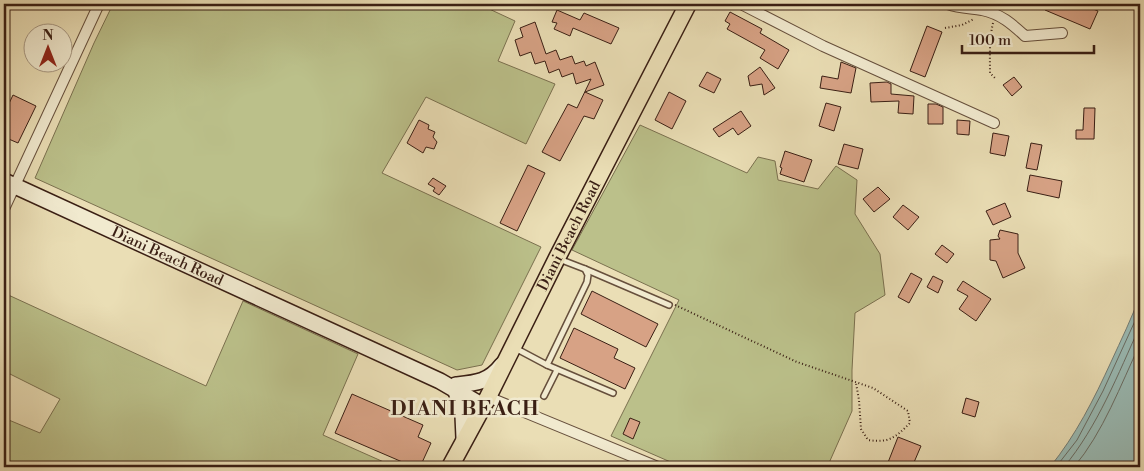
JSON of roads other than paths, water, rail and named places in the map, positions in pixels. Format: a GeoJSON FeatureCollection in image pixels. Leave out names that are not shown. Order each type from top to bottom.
{"type":"FeatureCollection","features":[{"type":"Feature","properties":{"kind":"main road","name":"Diani Beach Road"},"geometry":{"type":"LineString","coordinates":[[450,467],[464,438],[491,402],[502,365],[688,4]]}},
{"type":"Feature","properties":{"kind":"main road","name":"Diani Beach Road"},"geometry":{"type":"LineString","coordinates":[[9,183],[456,388]]}},
{"type":"Feature","properties":{"kind":"main road"},"geometry":{"type":"LineString","coordinates":[[456,388],[480,382],[495,374],[502,365]]}},
{"type":"Feature","properties":{"kind":"main road"},"geometry":{"type":"LineString","coordinates":[[456,388],[491,402]]}},
{"type":"Feature","properties":{"kind":"main road"},"geometry":{"type":"LineString","coordinates":[[456,388],[464,416],[464,438]]}},
{"type":"Feature","properties":{"kind":"street"},"geometry":{"type":"LineString","coordinates":[[4,209],[9,183],[99,4]]}},
{"type":"Feature","properties":{"kind":"street"},"geometry":{"type":"LineString","coordinates":[[741,4],[823,46],[994,123]]}},
{"type":"Feature","properties":{"kind":"street"},"geometry":{"type":"LineString","coordinates":[[948,4],[994,14],[1008,20],[1025,36],[1062,33]]}},
{"type":"Feature","properties":{"kind":"street"},"geometry":{"type":"LineString","coordinates":[[491,402],[658,467]]}},
{"type":"Feature","properties":{"kind":"lane"},"geometry":{"type":"LineString","coordinates":[[557,258],[671,305]]}},
{"type":"Feature","properties":{"kind":"lane"},"geometry":{"type":"LineString","coordinates":[[547,364],[587,282],[588,276],[585,269]]}},
{"type":"Feature","properties":{"kind":"lane"},"geometry":{"type":"LineString","coordinates":[[512,347],[558,370],[613,393]]}},
{"type":"Feature","properties":{"kind":"lane"},"geometry":{"type":"LineString","coordinates":[[544,396],[558,370]]}},
{"type":"Feature","properties":{"kind":"water"},"geometry":{"type":"Polygon","coordinates":[[[1140,295],[1140,467],[1050,467],[1068,442],[1091,403],[1105,376],[1140,295]]]}},
{"type":"Feature","properties":{"kind":"district","name":"DIANI BEACH"},"geometry":{"type":"Point","coordinates":[465,409]}}]}
